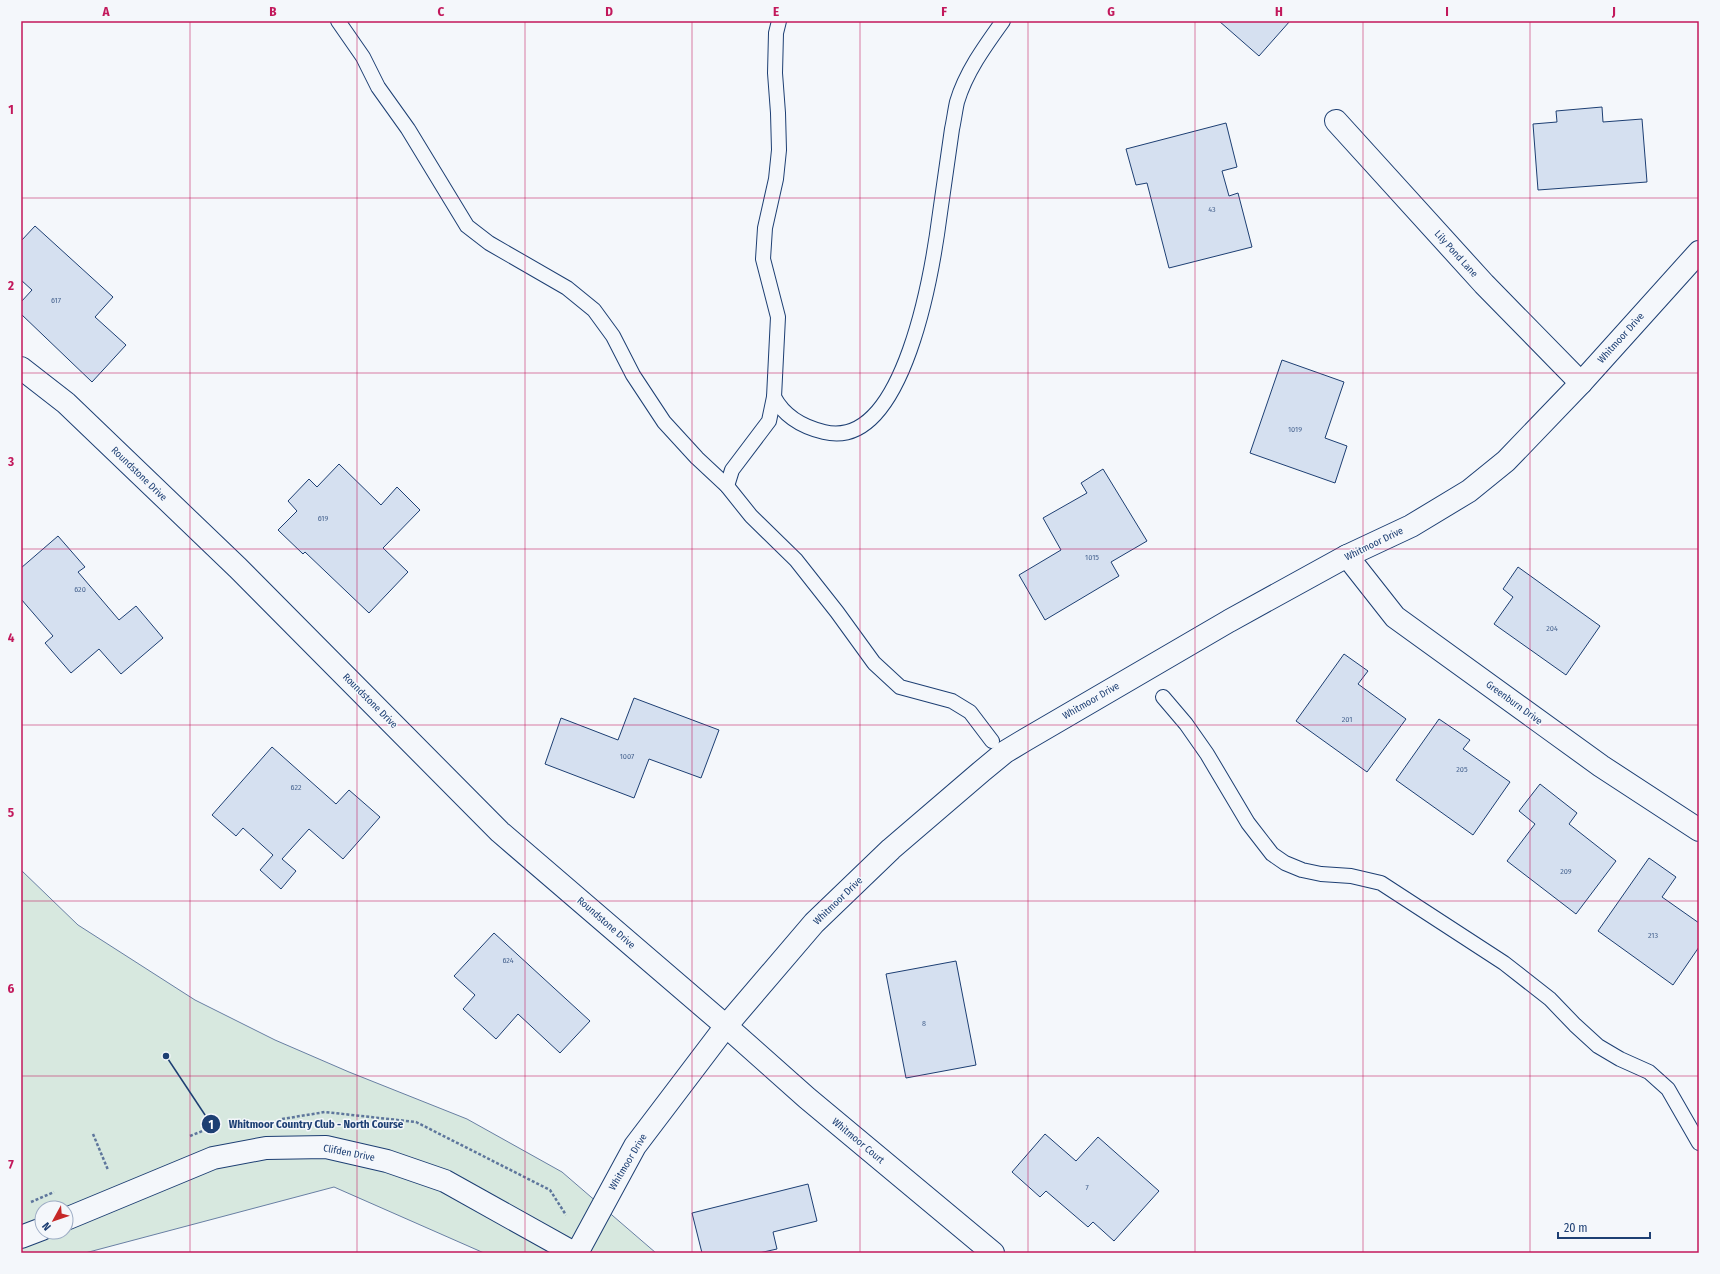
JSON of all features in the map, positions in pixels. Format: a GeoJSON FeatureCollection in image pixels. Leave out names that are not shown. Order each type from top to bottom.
{"type":"FeatureCollection","features":[{"type":"Feature","properties":{"kind":"street","name":"Lily Pond Lane"},"geometry":{"type":"LineString","coordinates":[[1336,121],[1484,284],[1580,383]]}},
{"type":"Feature","properties":{"kind":"street","name":"Whitmoor Drive"},"geometry":{"type":"LineString","coordinates":[[575,1253],[635,1146],[726,1026],[814,923],[891,849],[1005,752],[1229,622],[1348,556],[1410,526],[1469,491],[1506,461],[1580,383],[1699,252]]}},
{"type":"Feature","properties":{"kind":"street","name":"Roundstone Drive"},"geometry":{"type":"LineString","coordinates":[[21,368],[66,403],[238,568],[500,832],[726,1026]]}},
{"type":"Feature","properties":{"kind":"street","name":"Greenburn Drive"},"geometry":{"type":"LineString","coordinates":[[1348,556],[1395,618],[1601,766],[1699,830]]}},
{"type":"Feature","properties":{"kind":"street","name":"Whitmoor Court"},"geometry":{"type":"LineString","coordinates":[[726,1026],[806,1098],[993,1253]]}},
{"type":"Feature","properties":{"kind":"street","name":"Clifden Drive"},"geometry":{"type":"LineString","coordinates":[[74,1216],[213,1158],[266,1148],[326,1147],[387,1161],[445,1181],[575,1253]]}},
{"type":"Feature","properties":{"kind":"street"},"geometry":{"type":"LineString","coordinates":[[21,1237],[34,1232]]}},
{"type":"Feature","properties":{"kind":"lane"},"geometry":{"type":"LineString","coordinates":[[338,21],[363,57],[378,87],[408,129],[468,226],[489,243],[567,288],[594,310],[612,336],[633,375],[664,422],[697,458],[727,486],[751,516],[796,560],[837,612],[874,664],[900,687],[952,701],[970,712],[992,741]]}},
{"type":"Feature","properties":{"kind":"lane"},"geometry":{"type":"LineString","coordinates":[[727,486],[732,470],[769,421],[774,397],[778,317],[763,259],[765,228],[776,179],[779,150],[775,74],[776,33],[779,21]]}},
{"type":"Feature","properties":{"kind":"lane"},"geometry":{"type":"LineString","coordinates":[[774,397],[779,406],[795,421],[815,430],[832,434],[851,432],[866,423],[880,409],[894,387],[922,314],[930,280],[957,102],[969,73],[1003,21]]}},
{"type":"Feature","properties":{"kind":"lane"},"geometry":{"type":"LineString","coordinates":[[1163,697],[1186,724],[1208,754],[1248,823],[1272,854],[1285,863],[1302,870],[1321,874],[1351,876],[1381,883],[1504,963],[1550,999],[1575,1026],[1598,1046],[1620,1059],[1649,1072],[1668,1089],[1699,1142]]}},
{"type":"Feature","properties":{"kind":"path"},"geometry":{"type":"LineString","coordinates":[[93,1134],[108,1170]]}},
{"type":"Feature","properties":{"kind":"shaded area"},"geometry":{"type":"Polygon","coordinates":[[[21,870],[78,925],[195,1000],[275,1040],[349,1072],[467,1119],[562,1172],[656,1253],[484,1253],[334,1187],[85,1253],[21,1253],[21,870]]]}},
{"type":"Feature","properties":{"kind":"building"},"geometry":{"type":"Polygon","coordinates":[[[1219,21],[1290,21],[1259,56],[1219,21]]]}},
{"type":"Feature","properties":{"kind":"building"},"geometry":{"type":"Polygon","coordinates":[[[1602,107],[1603,122],[1642,119],[1647,182],[1538,190],[1533,124],[1557,122],[1556,111],[1602,107]]]}},
{"type":"Feature","properties":{"kind":"building"},"geometry":{"type":"Polygon","coordinates":[[[1226,123],[1237,167],[1222,171],[1229,196],[1238,193],[1252,247],[1169,268],[1147,183],[1136,185],[1126,149],[1226,123]]]}},
{"type":"Feature","properties":{"kind":"building"},"geometry":{"type":"Polygon","coordinates":[[[35,226],[113,297],[95,317],[126,345],[92,382],[21,314],[21,302],[32,290],[21,280],[21,241],[35,226]]]}},
{"type":"Feature","properties":{"kind":"building"},"geometry":{"type":"Polygon","coordinates":[[[1282,360],[1344,382],[1325,438],[1347,446],[1335,483],[1250,453],[1282,360]]]}},
{"type":"Feature","properties":{"kind":"building"},"geometry":{"type":"Polygon","coordinates":[[[339,464],[381,505],[397,487],[420,510],[383,548],[408,572],[369,613],[305,552],[303,554],[278,530],[297,511],[288,501],[309,479],[317,487],[339,464]]]}},
{"type":"Feature","properties":{"kind":"building"},"geometry":{"type":"Polygon","coordinates":[[[1103,469],[1147,541],[1111,562],[1119,576],[1045,620],[1019,575],[1061,550],[1043,518],[1087,493],[1081,483],[1103,469]]]}},
{"type":"Feature","properties":{"kind":"building"},"geometry":{"type":"Polygon","coordinates":[[[58,536],[85,567],[78,572],[119,620],[136,606],[163,638],[121,674],[99,649],[71,673],[45,643],[53,636],[21,599],[21,568],[58,536]]]}},
{"type":"Feature","properties":{"kind":"building"},"geometry":{"type":"Polygon","coordinates":[[[1518,567],[1600,626],[1566,675],[1494,624],[1513,597],[1503,589],[1518,567]]]}},
{"type":"Feature","properties":{"kind":"building"},"geometry":{"type":"Polygon","coordinates":[[[1344,654],[1368,671],[1358,684],[1406,719],[1367,772],[1296,721],[1344,654]]]}},
{"type":"Feature","properties":{"kind":"building"},"geometry":{"type":"Polygon","coordinates":[[[634,698],[719,730],[701,778],[649,759],[634,798],[545,764],[561,718],[618,740],[634,698]]]}},
{"type":"Feature","properties":{"kind":"building"},"geometry":{"type":"Polygon","coordinates":[[[1439,719],[1470,740],[1463,749],[1510,782],[1473,835],[1396,780],[1439,719]]]}},
{"type":"Feature","properties":{"kind":"building"},"geometry":{"type":"Polygon","coordinates":[[[272,747],[336,804],[349,790],[380,817],[343,859],[309,829],[282,859],[296,871],[281,889],[260,870],[273,855],[243,828],[236,836],[212,815],[272,747]]]}},
{"type":"Feature","properties":{"kind":"building"},"geometry":{"type":"Polygon","coordinates":[[[1540,784],[1577,813],[1569,824],[1616,861],[1576,914],[1507,861],[1535,824],[1519,811],[1540,784]]]}},
{"type":"Feature","properties":{"kind":"building"},"geometry":{"type":"Polygon","coordinates":[[[1649,858],[1676,877],[1662,897],[1699,923],[1699,947],[1673,985],[1598,931],[1649,858]]]}},
{"type":"Feature","properties":{"kind":"building"},"geometry":{"type":"Polygon","coordinates":[[[494,933],[590,1021],[560,1053],[518,1014],[496,1039],[463,1009],[475,995],[454,976],[494,933]]]}},
{"type":"Feature","properties":{"kind":"building"},"geometry":{"type":"Polygon","coordinates":[[[956,961],[976,1065],[906,1078],[886,974],[956,961]]]}},
{"type":"Feature","properties":{"kind":"building"},"geometry":{"type":"Polygon","coordinates":[[[1045,1134],[1076,1161],[1098,1137],[1159,1191],[1114,1241],[1093,1222],[1088,1227],[1046,1191],[1040,1197],[1012,1172],[1045,1134]]]}},
{"type":"Feature","properties":{"kind":"building"},"geometry":{"type":"Polygon","coordinates":[[[808,1184],[817,1221],[773,1232],[777,1249],[759,1253],[702,1253],[692,1213],[808,1184]]]}},
{"type":"Feature","properties":{"kind":"place","name":"Whitmoor Country Club - North Course"},"geometry":{"type":"Point","coordinates":[166,1056]}}]}
